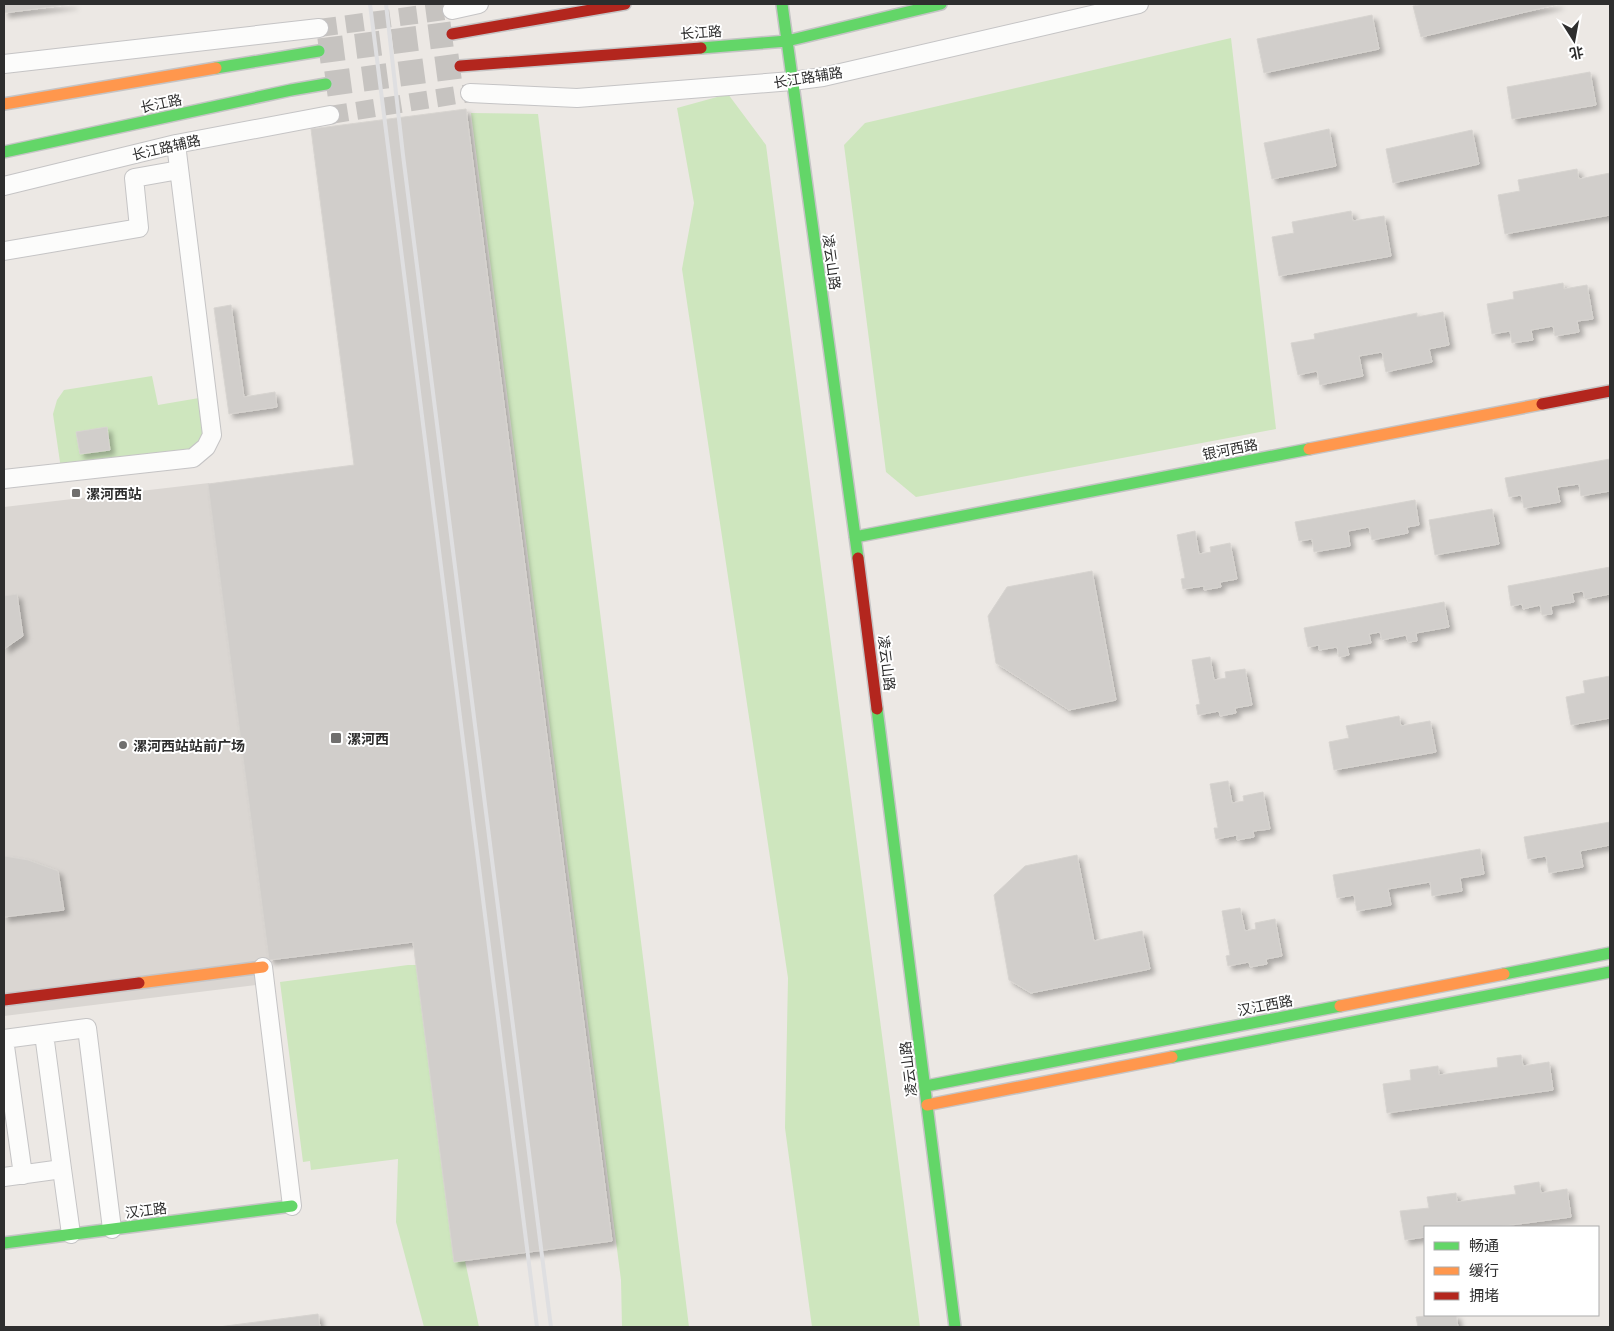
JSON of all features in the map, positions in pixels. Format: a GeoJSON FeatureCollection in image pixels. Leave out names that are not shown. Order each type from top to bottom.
{"type":"FeatureCollection","features":[{"type":"Feature","properties":{"kind":"street"},"geometry":{"type":"LineString","coordinates":[[452,10],[480,4]]}},
{"type":"Feature","properties":{"kind":"street"},"geometry":{"type":"LineString","coordinates":[[452,34],[625,4]]}},
{"type":"Feature","properties":{"kind":"street","name":"凌云山路"},"geometry":{"type":"LineString","coordinates":[[782,4],[856,537],[955,1327]]}},
{"type":"Feature","properties":{"kind":"street","name":"长江路"},"geometry":{"type":"LineString","coordinates":[[460,66],[787,41],[941,4]]}},
{"type":"Feature","properties":{"kind":"street","name":"长江路辅路"},"geometry":{"type":"LineString","coordinates":[[470,93],[577,98],[823,77],[1140,4]]}},
{"type":"Feature","properties":{"kind":"street"},"geometry":{"type":"LineString","coordinates":[[4,64],[318,28]]}},
{"type":"Feature","properties":{"kind":"street","name":"长江路"},"geometry":{"type":"LineString","coordinates":[[4,104],[319,51]]}},
{"type":"Feature","properties":{"kind":"street","name":"长江路"},"geometry":{"type":"LineString","coordinates":[[4,152],[290,90],[326,84]]}},
{"type":"Feature","properties":{"kind":"street","name":"长江路辅路"},"geometry":{"type":"LineString","coordinates":[[4,186],[176,144],[330,114]]}},
{"type":"Feature","properties":{"kind":"street"},"geometry":{"type":"LineString","coordinates":[[4,479],[193,458],[206,447],[212,435],[176,144]]}},
{"type":"Feature","properties":{"kind":"street"},"geometry":{"type":"LineString","coordinates":[[4,251],[139,228],[134,178],[179,170]]}},
{"type":"Feature","properties":{"kind":"street","name":"银河西路"},"geometry":{"type":"LineString","coordinates":[[856,537],[1610,391]]}},
{"type":"Feature","properties":{"kind":"street","name":"汉江西路"},"geometry":{"type":"LineString","coordinates":[[926,1086],[1610,952]]}},
{"type":"Feature","properties":{"kind":"street"},"geometry":{"type":"LineString","coordinates":[[4,1000],[263,967],[288,1197]]}},
{"type":"Feature","properties":{"kind":"street"},"geometry":{"type":"LineString","coordinates":[[927,1105],[1610,972]]}},
{"type":"Feature","properties":{"kind":"street"},"geometry":{"type":"LineString","coordinates":[[23,1175],[4,1039],[87,1028],[110,1218]]}},
{"type":"Feature","properties":{"kind":"street"},"geometry":{"type":"LineString","coordinates":[[44,1034],[69,1223]]}},
{"type":"Feature","properties":{"kind":"street"},"geometry":{"type":"LineString","coordinates":[[4,1177],[62,1169]]}},
{"type":"Feature","properties":{"kind":"street","name":"汉江路"},"geometry":{"type":"LineString","coordinates":[[4,1243],[69,1223],[288,1197]]}},
{"type":"Feature","properties":{"kind":"green space"},"geometry":{"type":"Polygon","coordinates":[[[1231,38],[1276,429],[916,497],[886,472],[844,145],[865,123],[1231,38]]]}},
{"type":"Feature","properties":{"kind":"green space"},"geometry":{"type":"Polygon","coordinates":[[[728,94],[766,145],[920,1327],[812,1327],[785,1128],[788,978],[682,269],[694,203],[677,108],[728,94]]]}},
{"type":"Feature","properties":{"kind":"green space"},"geometry":{"type":"Polygon","coordinates":[[[471,113],[538,114],[689,1327],[622,1327],[621,1280],[471,113]]]}},
{"type":"Feature","properties":{"kind":"green space"},"geometry":{"type":"Polygon","coordinates":[[[152,376],[158,405],[199,398],[205,433],[194,452],[61,469],[53,414],[57,400],[64,390],[152,376]]]}},
{"type":"Feature","properties":{"kind":"green space"},"geometry":{"type":"Polygon","coordinates":[[[408,965],[424,965],[450,1190],[479,1327],[424,1327],[396,1222],[398,1159],[311,1170],[310,1161],[303,1162],[280,982],[408,965]]]}},
{"type":"Feature","properties":{"kind":"shaded area","name":"漯河西站站前广场"},"geometry":{"type":"Polygon","coordinates":[[[209,483],[272,983],[4,1016],[4,507],[209,483]]]}},
{"type":"Feature","properties":{"kind":"building"},"geometry":{"type":"Polygon","coordinates":[[[4,4],[73,4],[4,13],[4,4]]]}},
{"type":"Feature","properties":{"kind":"building"},"geometry":{"type":"Polygon","coordinates":[[[1424,4],[1559,4],[1421,37],[1413,6],[1424,4]]]}},
{"type":"Feature","properties":{"kind":"building"},"geometry":{"type":"Polygon","coordinates":[[[1372,15],[1379,49],[1264,73],[1257,39],[1372,15]]]}},
{"type":"Feature","properties":{"kind":"building"},"geometry":{"type":"Polygon","coordinates":[[[1590,72],[1596,105],[1512,119],[1507,87],[1590,72]]]}},
{"type":"Feature","properties":{"kind":"building","name":"漯河西"},"geometry":{"type":"Polygon","coordinates":[[[466,109],[612,1241],[454,1262],[413,942],[269,960],[208,484],[354,465],[311,129],[466,109]]]}},
{"type":"Feature","properties":{"kind":"building"},"geometry":{"type":"Polygon","coordinates":[[[1329,129],[1336,166],[1272,179],[1264,143],[1329,129]]]}},
{"type":"Feature","properties":{"kind":"building"},"geometry":{"type":"Polygon","coordinates":[[[1472,130],[1479,164],[1393,183],[1386,149],[1472,130]]]}},
{"type":"Feature","properties":{"kind":"building"},"geometry":{"type":"Polygon","coordinates":[[[1577,169],[1579,179],[1610,173],[1610,215],[1505,234],[1498,195],[1520,191],[1518,180],[1577,169]]]}},
{"type":"Feature","properties":{"kind":"building"},"geometry":{"type":"Polygon","coordinates":[[[1351,211],[1353,221],[1384,216],[1391,256],[1279,276],[1272,237],[1294,233],[1292,222],[1351,211]]]}},
{"type":"Feature","properties":{"kind":"building"},"geometry":{"type":"Polygon","coordinates":[[[1563,283],[1564,289],[1587,285],[1593,319],[1577,321],[1579,332],[1555,336],[1553,326],[1531,330],[1533,340],[1512,343],[1510,331],[1492,334],[1487,304],[1514,299],[1513,292],[1563,283]]]}},
{"type":"Feature","properties":{"kind":"building"},"geometry":{"type":"Polygon","coordinates":[[[231,305],[244,397],[275,392],[277,407],[229,414],[214,308],[231,305]]]}},
{"type":"Feature","properties":{"kind":"building"},"geometry":{"type":"Polygon","coordinates":[[[1443,312],[1449,345],[1429,349],[1432,362],[1386,372],[1382,352],[1359,356],[1363,376],[1320,385],[1317,371],[1298,375],[1291,343],[1315,339],[1314,334],[1417,313],[1417,317],[1443,312]]]}},
{"type":"Feature","properties":{"kind":"building"},"geometry":{"type":"Polygon","coordinates":[[[107,427],[110,450],[80,454],[76,432],[107,427]]]}},
{"type":"Feature","properties":{"kind":"building"},"geometry":{"type":"Polygon","coordinates":[[[1610,459],[1610,491],[1581,496],[1579,484],[1557,487],[1560,502],[1524,508],[1521,495],[1509,497],[1505,478],[1610,459]]]}},
{"type":"Feature","properties":{"kind":"building"},"geometry":{"type":"Polygon","coordinates":[[[1415,500],[1419,525],[1407,527],[1408,533],[1372,540],[1369,527],[1348,531],[1350,546],[1314,552],[1312,539],[1299,541],[1295,522],[1415,500]]]}},
{"type":"Feature","properties":{"kind":"building"},"geometry":{"type":"Polygon","coordinates":[[[1492,509],[1499,544],[1435,555],[1429,520],[1492,509]]]}},
{"type":"Feature","properties":{"kind":"building"},"geometry":{"type":"Polygon","coordinates":[[[1195,531],[1199,554],[1211,552],[1210,547],[1230,543],[1237,579],[1220,582],[1221,587],[1204,590],[1204,586],[1183,589],[1181,579],[1185,578],[1177,535],[1195,531]]]}},
{"type":"Feature","properties":{"kind":"building"},"geometry":{"type":"Polygon","coordinates":[[[1610,567],[1610,594],[1585,599],[1583,591],[1572,593],[1574,602],[1551,606],[1552,614],[1542,615],[1540,605],[1523,609],[1522,604],[1511,606],[1508,586],[1610,567]]]}},
{"type":"Feature","properties":{"kind":"building"},"geometry":{"type":"Polygon","coordinates":[[[1092,571],[1116,700],[1069,710],[996,663],[988,616],[1007,587],[1092,571]]]}},
{"type":"Feature","properties":{"kind":"building"},"geometry":{"type":"Polygon","coordinates":[[[17,594],[23,636],[4,649],[4,596],[17,594]]]}},
{"type":"Feature","properties":{"kind":"building"},"geometry":{"type":"Polygon","coordinates":[[[1444,602],[1449,627],[1416,633],[1417,641],[1408,642],[1406,635],[1382,640],[1380,632],[1369,634],[1371,643],[1347,647],[1349,655],[1339,657],[1337,647],[1319,650],[1319,645],[1308,647],[1304,628],[1444,602]]]}},
{"type":"Feature","properties":{"kind":"building"},"geometry":{"type":"Polygon","coordinates":[[[1210,657],[1214,680],[1226,678],[1225,672],[1245,669],[1252,705],[1235,708],[1236,713],[1220,716],[1219,711],[1198,715],[1196,705],[1200,704],[1192,660],[1210,657]]]}},
{"type":"Feature","properties":{"kind":"building"},"geometry":{"type":"Polygon","coordinates":[[[1610,676],[1610,718],[1571,725],[1566,697],[1585,693],[1583,681],[1610,676]]]}},
{"type":"Feature","properties":{"kind":"building"},"geometry":{"type":"Polygon","coordinates":[[[1399,716],[1401,726],[1430,721],[1436,752],[1334,770],[1329,742],[1349,738],[1346,726],[1399,716]]]}},
{"type":"Feature","properties":{"kind":"building"},"geometry":{"type":"Polygon","coordinates":[[[1228,781],[1232,803],[1244,801],[1243,796],[1263,792],[1270,829],[1253,831],[1254,837],[1237,840],[1237,835],[1216,839],[1214,828],[1218,828],[1210,784],[1228,781]]]}},
{"type":"Feature","properties":{"kind":"building"},"geometry":{"type":"Polygon","coordinates":[[[1610,822],[1610,845],[1580,851],[1583,867],[1549,873],[1546,856],[1528,859],[1524,837],[1610,822]]]}},
{"type":"Feature","properties":{"kind":"building"},"geometry":{"type":"Polygon","coordinates":[[[1480,849],[1484,874],[1460,878],[1462,891],[1432,896],[1430,882],[1388,889],[1391,905],[1357,911],[1354,895],[1337,898],[1333,875],[1480,849]]]}},
{"type":"Feature","properties":{"kind":"building"},"geometry":{"type":"Polygon","coordinates":[[[1077,855],[1094,941],[1142,931],[1150,969],[1031,993],[1009,980],[994,895],[1025,866],[1077,855]]]}},
{"type":"Feature","properties":{"kind":"building"},"geometry":{"type":"Polygon","coordinates":[[[4,856],[28,860],[58,871],[64,910],[4,917],[4,856]]]}},
{"type":"Feature","properties":{"kind":"building"},"geometry":{"type":"Polygon","coordinates":[[[1240,908],[1245,931],[1256,929],[1255,923],[1275,919],[1282,956],[1266,959],[1267,964],[1250,967],[1249,962],[1228,966],[1226,956],[1230,955],[1222,911],[1240,908]]]}},
{"type":"Feature","properties":{"kind":"building"},"geometry":{"type":"Polygon","coordinates":[[[1521,1055],[1523,1066],[1549,1062],[1553,1090],[1387,1113],[1383,1084],[1411,1080],[1410,1070],[1438,1066],[1439,1075],[1498,1067],[1497,1058],[1521,1055]]]}},
{"type":"Feature","properties":{"kind":"building"},"geometry":{"type":"Polygon","coordinates":[[[1539,1182],[1541,1193],[1567,1189],[1571,1217],[1504,1226],[1424,1226],[1424,1237],[1405,1240],[1400,1211],[1429,1208],[1427,1197],[1456,1193],[1457,1202],[1516,1194],[1514,1186],[1539,1182]]]}},
{"type":"Feature","properties":{"kind":"building"},"geometry":{"type":"Polygon","coordinates":[[[318,1314],[320,1327],[218,1327],[318,1314]]]}},
{"type":"Feature","properties":{"kind":"building"},"geometry":{"type":"Polygon","coordinates":[[[1456,1316],[1458,1327],[1418,1327],[1416,1317],[1456,1316]]]}},
{"type":"Feature","properties":{"kind":"tunnel"},"geometry":{"type":"LineString","coordinates":[[319,28],[452,10]]}},
{"type":"Feature","properties":{"kind":"tunnel"},"geometry":{"type":"LineString","coordinates":[[319,51],[452,34]]}},
{"type":"Feature","properties":{"kind":"tunnel"},"geometry":{"type":"LineString","coordinates":[[326,84],[460,66]]}},
{"type":"Feature","properties":{"kind":"tunnel"},"geometry":{"type":"LineString","coordinates":[[330,115],[470,93]]}},
{"type":"Feature","properties":{"kind":"railway"},"geometry":{"type":"LineString","coordinates":[[370,4],[537,1327]]}},
{"type":"Feature","properties":{"kind":"railway"},"geometry":{"type":"LineString","coordinates":[[386,4],[403,155],[551,1327]]}},
{"type":"Feature","properties":{"kind":"traffic: fast"},"geometry":{"type":"LineString","coordinates":[[782,4],[858,558]]}},
{"type":"Feature","properties":{"kind":"traffic: fast"},"geometry":{"type":"LineString","coordinates":[[701,48],[787,41],[941,4]]}},
{"type":"Feature","properties":{"kind":"traffic: fast"},"geometry":{"type":"LineString","coordinates":[[216,68],[319,51]]}},
{"type":"Feature","properties":{"kind":"traffic: fast"},"geometry":{"type":"LineString","coordinates":[[4,152],[326,84]]}},
{"type":"Feature","properties":{"kind":"traffic: fast"},"geometry":{"type":"LineString","coordinates":[[855,537],[1309,449]]}},
{"type":"Feature","properties":{"kind":"traffic: fast"},"geometry":{"type":"LineString","coordinates":[[877,709],[955,1327]]}},
{"type":"Feature","properties":{"kind":"traffic: fast"},"geometry":{"type":"LineString","coordinates":[[1504,974],[1610,953]]}},
{"type":"Feature","properties":{"kind":"traffic: fast"},"geometry":{"type":"LineString","coordinates":[[1172,1057],[1610,972]]}},
{"type":"Feature","properties":{"kind":"traffic: fast"},"geometry":{"type":"LineString","coordinates":[[926,1086],[1340,1006]]}},
{"type":"Feature","properties":{"kind":"traffic: fast"},"geometry":{"type":"LineString","coordinates":[[4,1243],[292,1206]]}},
{"type":"Feature","properties":{"kind":"traffic: slow"},"geometry":{"type":"LineString","coordinates":[[4,104],[216,68]]}},
{"type":"Feature","properties":{"kind":"traffic: slow"},"geometry":{"type":"LineString","coordinates":[[1309,449],[1542,404]]}},
{"type":"Feature","properties":{"kind":"traffic: slow"},"geometry":{"type":"LineString","coordinates":[[139,983],[263,967]]}},
{"type":"Feature","properties":{"kind":"traffic: slow"},"geometry":{"type":"LineString","coordinates":[[1340,1006],[1504,974]]}},
{"type":"Feature","properties":{"kind":"traffic: slow"},"geometry":{"type":"LineString","coordinates":[[927,1105],[1172,1057]]}},
{"type":"Feature","properties":{"kind":"traffic: jam"},"geometry":{"type":"LineString","coordinates":[[452,34],[625,4]]}},
{"type":"Feature","properties":{"kind":"traffic: jam"},"geometry":{"type":"LineString","coordinates":[[460,66],[701,48]]}},
{"type":"Feature","properties":{"kind":"traffic: jam"},"geometry":{"type":"LineString","coordinates":[[1542,404],[1610,391]]}},
{"type":"Feature","properties":{"kind":"traffic: jam"},"geometry":{"type":"LineString","coordinates":[[858,558],[877,709]]}},
{"type":"Feature","properties":{"kind":"traffic: jam"},"geometry":{"type":"LineString","coordinates":[[4,1000],[139,983]]}},
{"type":"Feature","properties":{"kind":"place","name":"漯河西站"},"geometry":{"type":"Point","coordinates":[76,493]}},
{"type":"Feature","properties":{"kind":"place","name":"漯河西"},"geometry":{"type":"Point","coordinates":[336,738]}},
{"type":"Feature","properties":{"kind":"place","name":"漯河西站站前广场"},"geometry":{"type":"Point","coordinates":[123,745]}}]}
